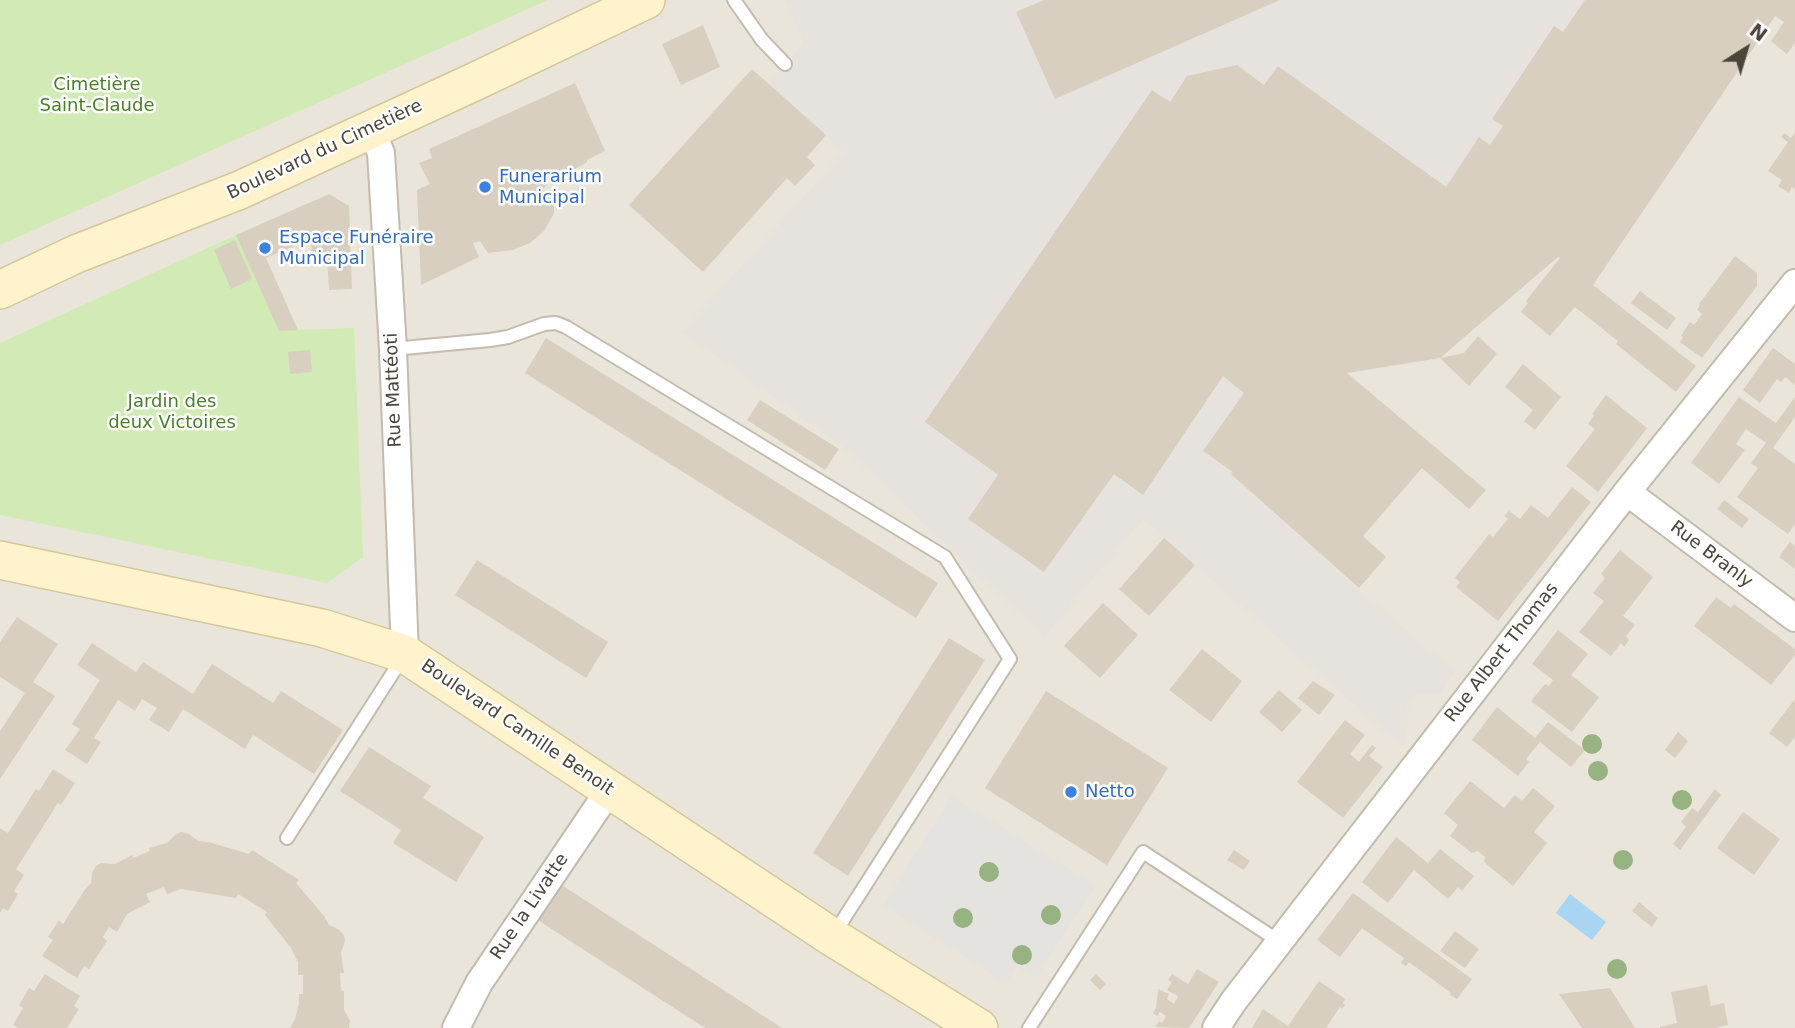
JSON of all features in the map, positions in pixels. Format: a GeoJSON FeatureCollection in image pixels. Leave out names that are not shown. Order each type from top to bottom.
{"type":"FeatureCollection","features":[{"type":"Feature","properties":{"kind":"street","name":"Boulevard du Cimetière"},"geometry":{"type":"LineString","coordinates":[[0,290],[76,254],[240,190],[646,0]]}},
{"type":"Feature","properties":{"kind":"street","name":"Rue Mattéoti"},"geometry":{"type":"LineString","coordinates":[[371,129],[381,153],[393,349],[405,654]]}},
{"type":"Feature","properties":{"kind":"street","name":"Rue Albert Thomas"},"geometry":{"type":"LineString","coordinates":[[1216,1028],[1233,1002],[1627,492],[1795,283]]}},
{"type":"Feature","properties":{"kind":"street","name":"Rue Branly"},"geometry":{"type":"LineString","coordinates":[[1627,492],[1795,618]]}},
{"type":"Feature","properties":{"kind":"street","name":"Boulevard Camille Benoit"},"geometry":{"type":"LineString","coordinates":[[0,560],[322,628],[405,654],[832,937],[979,1028]]}},
{"type":"Feature","properties":{"kind":"street","name":"Rue la Livatte"},"geometry":{"type":"LineString","coordinates":[[456,1028],[479,983],[610,789]]}},
{"type":"Feature","properties":{"kind":"lane"},"geometry":{"type":"LineString","coordinates":[[734,0],[762,40],[785,64]]}},
{"type":"Feature","properties":{"kind":"lane"},"geometry":{"type":"LineString","coordinates":[[393,349],[508,337],[544,324],[556,323],[945,557],[1010,659],[832,937]]}},
{"type":"Feature","properties":{"kind":"lane"},"geometry":{"type":"LineString","coordinates":[[287,838],[405,654]]}},
{"type":"Feature","properties":{"kind":"lane"},"geometry":{"type":"LineString","coordinates":[[1029,1028],[1143,852],[1280,942]]}},
{"type":"Feature","properties":{"kind":"shaded area"},"geometry":{"type":"Polygon","coordinates":[[[0,0],[1795,0],[1795,1028],[0,1028],[0,0]]]}},
{"type":"Feature","properties":{"kind":"shaded area"},"geometry":{"type":"Polygon","coordinates":[[[785,0],[1786,0],[1593,285],[1558,257],[1298,379],[1231,474],[1335,569],[1455,672],[1439,695],[1417,695],[1403,714],[1406,740],[1401,746],[1143,519],[1044,637],[847,450],[683,332],[844,152],[769,84],[804,43],[785,0]]]}},
{"type":"Feature","properties":{"kind":"shaded area"},"geometry":{"type":"Polygon","coordinates":[[[952,796],[1095,886],[1036,978],[1017,966],[1006,983],[883,905],[952,796]]]}},
{"type":"Feature","properties":{"kind":"green space","name":"Cimetière Saint-Claude"},"geometry":{"type":"Polygon","coordinates":[[[0,0],[548,0],[0,245],[0,0]]]}},
{"type":"Feature","properties":{"kind":"green space","name":"Jardin des deux Victoires"},"geometry":{"type":"Polygon","coordinates":[[[236,235],[298,330],[354,328],[363,557],[327,583],[0,515],[0,343],[236,235]]]}},
{"type":"Feature","properties":{"kind":"water"},"geometry":{"type":"Polygon","coordinates":[[[1570,894],[1606,922],[1592,940],[1556,913],[1570,894]]]}},
{"type":"Feature","properties":{"kind":"building"},"geometry":{"type":"Polygon","coordinates":[[[1044,0],[1280,0],[1055,99],[1016,12],[1044,0]]]}},
{"type":"Feature","properties":{"kind":"building"},"geometry":{"type":"Polygon","coordinates":[[[1585,0],[1795,0],[1795,43],[1787,54],[1771,41],[1784,22],[1775,16],[1593,285],[1696,366],[1676,392],[1575,307],[1550,336],[1521,312],[1528,303],[1526,301],[1560,258],[1558,257],[1440,358],[1347,373],[1486,490],[1469,509],[1422,468],[1363,536],[1386,557],[1359,588],[1231,474],[1233,472],[1203,451],[1244,393],[1223,376],[1143,495],[1114,474],[1044,572],[968,519],[998,475],[925,422],[1152,90],[1170,102],[1187,76],[1237,65],[1264,85],[1278,66],[1446,187],[1479,137],[1490,145],[1503,126],[1492,119],[1554,26],[1563,32],[1585,0]]]}},
{"type":"Feature","properties":{"kind":"building"},"geometry":{"type":"Polygon","coordinates":[[[703,25],[720,67],[681,85],[662,44],[703,25]]]}},
{"type":"Feature","properties":{"kind":"building"},"geometry":{"type":"Polygon","coordinates":[[[752,69],[826,135],[807,157],[815,165],[795,186],[787,178],[703,272],[629,205],[752,69]]]}},
{"type":"Feature","properties":{"kind":"building","name":"Funerarium Municipal"},"geometry":{"type":"Polygon","coordinates":[[[575,83],[605,151],[561,177],[559,172],[544,178],[548,184],[543,189],[549,198],[552,196],[554,199],[554,213],[544,231],[530,243],[513,250],[488,253],[480,241],[473,243],[479,257],[421,285],[417,190],[430,184],[419,163],[432,158],[429,149],[575,83]]]}},
{"type":"Feature","properties":{"kind":"building"},"geometry":{"type":"Polygon","coordinates":[[[1795,132],[1795,189],[1792,187],[1789,193],[1778,186],[1782,180],[1768,171],[1788,142],[1781,137],[1784,133],[1791,138],[1795,132]]]}},
{"type":"Feature","properties":{"kind":"building","name":"Espace Funéraire Municipal"},"geometry":{"type":"Polygon","coordinates":[[[329,194],[349,206],[352,289],[329,290],[327,257],[312,258],[311,239],[266,258],[298,330],[279,331],[236,235],[329,194]]]}},
{"type":"Feature","properties":{"kind":"building"},"geometry":{"type":"Polygon","coordinates":[[[235,240],[252,279],[231,289],[214,250],[235,240]]]}},
{"type":"Feature","properties":{"kind":"building"},"geometry":{"type":"Polygon","coordinates":[[[1735,256],[1757,273],[1757,286],[1702,358],[1680,342],[1683,338],[1681,336],[1690,322],[1694,325],[1702,314],[1697,310],[1699,304],[1735,256]]]}},
{"type":"Feature","properties":{"kind":"building"},"geometry":{"type":"Polygon","coordinates":[[[1640,291],[1676,318],[1667,330],[1631,303],[1640,291]]]}},
{"type":"Feature","properties":{"kind":"building"},"geometry":{"type":"Polygon","coordinates":[[[1478,336],[1497,354],[1469,386],[1440,358],[1464,353],[1478,336]]]}},
{"type":"Feature","properties":{"kind":"building"},"geometry":{"type":"Polygon","coordinates":[[[546,338],[938,583],[916,618],[525,373],[546,338]]]}},
{"type":"Feature","properties":{"kind":"building"},"geometry":{"type":"Polygon","coordinates":[[[1773,348],[1795,364],[1795,385],[1785,377],[1781,382],[1777,379],[1760,403],[1743,390],[1773,348]]]}},
{"type":"Feature","properties":{"kind":"building"},"geometry":{"type":"Polygon","coordinates":[[[310,350],[312,372],[290,374],[288,352],[310,350]]]}},
{"type":"Feature","properties":{"kind":"building"},"geometry":{"type":"Polygon","coordinates":[[[1523,364],[1561,397],[1535,430],[1524,421],[1533,410],[1505,387],[1523,364]]]}},
{"type":"Feature","properties":{"kind":"building"},"geometry":{"type":"Polygon","coordinates":[[[1606,395],[1647,428],[1598,492],[1566,466],[1595,429],[1588,424],[1606,395]]]}},
{"type":"Feature","properties":{"kind":"building"},"geometry":{"type":"Polygon","coordinates":[[[1739,397],[1776,423],[1795,397],[1795,417],[1773,448],[1795,464],[1795,524],[1788,534],[1737,497],[1758,468],[1751,463],[1766,443],[1746,429],[1736,444],[1745,450],[1719,484],[1691,463],[1739,397]]]}},
{"type":"Feature","properties":{"kind":"building"},"geometry":{"type":"Polygon","coordinates":[[[760,400],[839,449],[825,470],[747,420],[760,400]]]}},
{"type":"Feature","properties":{"kind":"building"},"geometry":{"type":"Polygon","coordinates":[[[1572,487],[1591,502],[1498,621],[1456,587],[1460,582],[1455,578],[1489,534],[1493,537],[1508,519],[1504,516],[1509,511],[1520,519],[1531,505],[1548,518],[1572,487]]]}},
{"type":"Feature","properties":{"kind":"building"},"geometry":{"type":"Polygon","coordinates":[[[1724,500],[1749,519],[1742,528],[1717,509],[1724,500]]]}},
{"type":"Feature","properties":{"kind":"building"},"geometry":{"type":"Polygon","coordinates":[[[1164,538],[1195,565],[1149,616],[1119,589],[1164,538]]]}},
{"type":"Feature","properties":{"kind":"building"},"geometry":{"type":"Polygon","coordinates":[[[1790,542],[1795,546],[1795,569],[1779,557],[1790,542]]]}},
{"type":"Feature","properties":{"kind":"building"},"geometry":{"type":"Polygon","coordinates":[[[1620,550],[1653,577],[1623,616],[1635,625],[1626,636],[1629,640],[1624,647],[1621,643],[1611,656],[1579,632],[1604,601],[1593,593],[1605,578],[1601,574],[1620,550]]]}},
{"type":"Feature","properties":{"kind":"building"},"geometry":{"type":"Polygon","coordinates":[[[477,560],[608,642],[586,678],[455,595],[477,560]]]}},
{"type":"Feature","properties":{"kind":"building"},"geometry":{"type":"Polygon","coordinates":[[[1716,597],[1731,608],[1734,604],[1795,649],[1795,655],[1771,685],[1694,626],[1716,597]]]}},
{"type":"Feature","properties":{"kind":"building"},"geometry":{"type":"Polygon","coordinates":[[[1103,603],[1138,635],[1100,678],[1064,646],[1103,603]]]}},
{"type":"Feature","properties":{"kind":"building"},"geometry":{"type":"Polygon","coordinates":[[[17,617],[58,644],[33,682],[55,696],[0,779],[0,731],[25,693],[0,677],[0,642],[17,617]]]}},
{"type":"Feature","properties":{"kind":"building"},"geometry":{"type":"Polygon","coordinates":[[[1558,630],[1588,654],[1571,675],[1599,697],[1572,732],[1531,701],[1545,684],[1549,686],[1553,680],[1532,664],[1558,630]]]}},
{"type":"Feature","properties":{"kind":"building"},"geometry":{"type":"Polygon","coordinates":[[[949,638],[985,660],[848,876],[813,853],[949,638]]]}},
{"type":"Feature","properties":{"kind":"building"},"geometry":{"type":"Polygon","coordinates":[[[92,643],[136,672],[143,662],[193,694],[212,664],[273,703],[281,691],[343,730],[314,774],[253,735],[245,749],[183,709],[169,732],[149,720],[157,708],[142,699],[135,711],[118,700],[94,738],[101,742],[87,764],[65,750],[80,729],[72,724],[100,680],[77,665],[92,643]]]}},
{"type":"Feature","properties":{"kind":"building"},"geometry":{"type":"Polygon","coordinates":[[[1202,649],[1242,681],[1211,722],[1169,690],[1202,649]]]}},
{"type":"Feature","properties":{"kind":"building"},"geometry":{"type":"Polygon","coordinates":[[[1313,681],[1335,695],[1319,715],[1298,698],[1313,681]]]}},
{"type":"Feature","properties":{"kind":"building"},"geometry":{"type":"Polygon","coordinates":[[[1279,690],[1302,710],[1282,732],[1259,712],[1279,690]]]}},
{"type":"Feature","properties":{"kind":"building"},"geometry":{"type":"Polygon","coordinates":[[[1046,691],[1168,768],[1107,865],[985,788],[1046,691]]]}},
{"type":"Feature","properties":{"kind":"building"},"geometry":{"type":"Polygon","coordinates":[[[1795,699],[1795,737],[1787,747],[1769,733],[1795,699]]]}},
{"type":"Feature","properties":{"kind":"building"},"geometry":{"type":"Polygon","coordinates":[[[1497,707],[1535,738],[1548,722],[1585,750],[1571,767],[1540,742],[1526,759],[1529,762],[1518,776],[1472,740],[1497,707]]]}},
{"type":"Feature","properties":{"kind":"building"},"geometry":{"type":"Polygon","coordinates":[[[1345,720],[1365,735],[1350,754],[1359,762],[1372,745],[1376,748],[1369,756],[1383,767],[1343,818],[1297,782],[1345,720]]]}},
{"type":"Feature","properties":{"kind":"building"},"geometry":{"type":"Polygon","coordinates":[[[1678,732],[1688,741],[1675,758],[1665,750],[1678,732]]]}},
{"type":"Feature","properties":{"kind":"building"},"geometry":{"type":"Polygon","coordinates":[[[369,747],[431,786],[423,798],[484,837],[456,882],[393,843],[401,830],[340,791],[369,747]]]}},
{"type":"Feature","properties":{"kind":"building"},"geometry":{"type":"Polygon","coordinates":[[[53,769],[75,783],[61,805],[58,803],[16,869],[24,875],[14,891],[18,894],[8,911],[3,908],[0,913],[0,828],[8,833],[36,789],[39,791],[53,769]]]}},
{"type":"Feature","properties":{"kind":"building"},"geometry":{"type":"Polygon","coordinates":[[[1470,781],[1504,808],[1515,795],[1522,801],[1533,788],[1555,806],[1534,832],[1547,843],[1513,886],[1484,862],[1485,857],[1478,851],[1472,853],[1450,836],[1458,825],[1444,813],[1470,781]]]}},
{"type":"Feature","properties":{"kind":"building"},"geometry":{"type":"Polygon","coordinates":[[[1715,789],[1721,795],[1680,850],[1673,844],[1686,827],[1681,822],[1692,808],[1698,812],[1715,789]]]}},
{"type":"Feature","properties":{"kind":"building"},"geometry":{"type":"Polygon","coordinates":[[[1743,812],[1780,839],[1754,875],[1717,848],[1743,812]]]}},
{"type":"Feature","properties":{"kind":"building"},"geometry":{"type":"Polygon","coordinates":[[[181,832],[198,841],[249,854],[252,850],[299,880],[296,883],[329,925],[344,935],[341,953],[344,973],[340,973],[344,1010],[350,1021],[349,1028],[290,1028],[299,1004],[299,994],[303,994],[303,975],[298,975],[298,962],[291,948],[265,915],[267,912],[238,894],[236,898],[181,889],[167,894],[164,887],[146,894],[150,902],[127,914],[117,932],[109,927],[103,937],[107,941],[89,969],[84,966],[77,978],[42,956],[53,940],[48,937],[59,920],[63,924],[91,883],[96,866],[101,863],[115,864],[132,855],[133,858],[150,851],[149,848],[167,843],[181,832]]]}},
{"type":"Feature","properties":{"kind":"building"},"geometry":{"type":"Polygon","coordinates":[[[1396,837],[1428,863],[1440,849],[1474,876],[1462,891],[1458,887],[1448,899],[1414,870],[1388,903],[1362,882],[1396,837]]]}},
{"type":"Feature","properties":{"kind":"building"},"geometry":{"type":"Polygon","coordinates":[[[1234,850],[1250,861],[1244,870],[1227,860],[1234,850]]]}},
{"type":"Feature","properties":{"kind":"building"},"geometry":{"type":"Polygon","coordinates":[[[557,882],[782,1028],[705,1028],[533,917],[557,882]]]}},
{"type":"Feature","properties":{"kind":"building"},"geometry":{"type":"Polygon","coordinates":[[[1353,893],[1472,979],[1457,999],[1409,962],[1406,966],[1401,963],[1404,958],[1362,928],[1340,957],[1317,940],[1353,893]]]}},
{"type":"Feature","properties":{"kind":"building"},"geometry":{"type":"Polygon","coordinates":[[[1639,902],[1658,918],[1652,927],[1632,911],[1639,902]]]}},
{"type":"Feature","properties":{"kind":"building"},"geometry":{"type":"Polygon","coordinates":[[[1455,931],[1479,949],[1465,968],[1440,951],[1455,931]]]}},
{"type":"Feature","properties":{"kind":"building"},"geometry":{"type":"Polygon","coordinates":[[[1197,969],[1219,982],[1189,1028],[1155,1027],[1159,1021],[1162,1023],[1166,1016],[1160,1012],[1157,1016],[1153,1013],[1158,989],[1169,994],[1167,999],[1174,1004],[1178,996],[1167,990],[1172,982],[1168,980],[1172,974],[1188,984],[1197,969]]]}},
{"type":"Feature","properties":{"kind":"building"},"geometry":{"type":"Polygon","coordinates":[[[45,974],[80,996],[74,1006],[79,1009],[67,1028],[18,1028],[13,1025],[23,1008],[19,1005],[29,988],[34,991],[45,974]]]}},
{"type":"Feature","properties":{"kind":"building"},"geometry":{"type":"Polygon","coordinates":[[[1096,974],[1106,984],[1100,990],[1090,980],[1096,974]]]}},
{"type":"Feature","properties":{"kind":"building"},"geometry":{"type":"Polygon","coordinates":[[[1319,981],[1345,999],[1345,1005],[1342,1009],[1340,1007],[1326,1028],[1252,1028],[1263,1009],[1288,1026],[1319,981]]]}},
{"type":"Feature","properties":{"kind":"building"},"geometry":{"type":"Polygon","coordinates":[[[1707,985],[1711,1006],[1724,1003],[1728,1025],[1715,1028],[1660,1028],[1677,1023],[1671,992],[1707,985]]]}},
{"type":"Feature","properties":{"kind":"building"},"geometry":{"type":"Polygon","coordinates":[[[1610,988],[1635,1028],[1582,1028],[1559,994],[1610,988]]]}},
{"type":"Feature","properties":{"kind":"place","name":"Funerarium Municipal"},"geometry":{"type":"Point","coordinates":[485,187]}},
{"type":"Feature","properties":{"kind":"place","name":"Espace Funéraire Municipal"},"geometry":{"type":"Point","coordinates":[265,248]}},
{"type":"Feature","properties":{"kind":"place","name":"Netto"},"geometry":{"type":"Point","coordinates":[1071,792]}}]}
